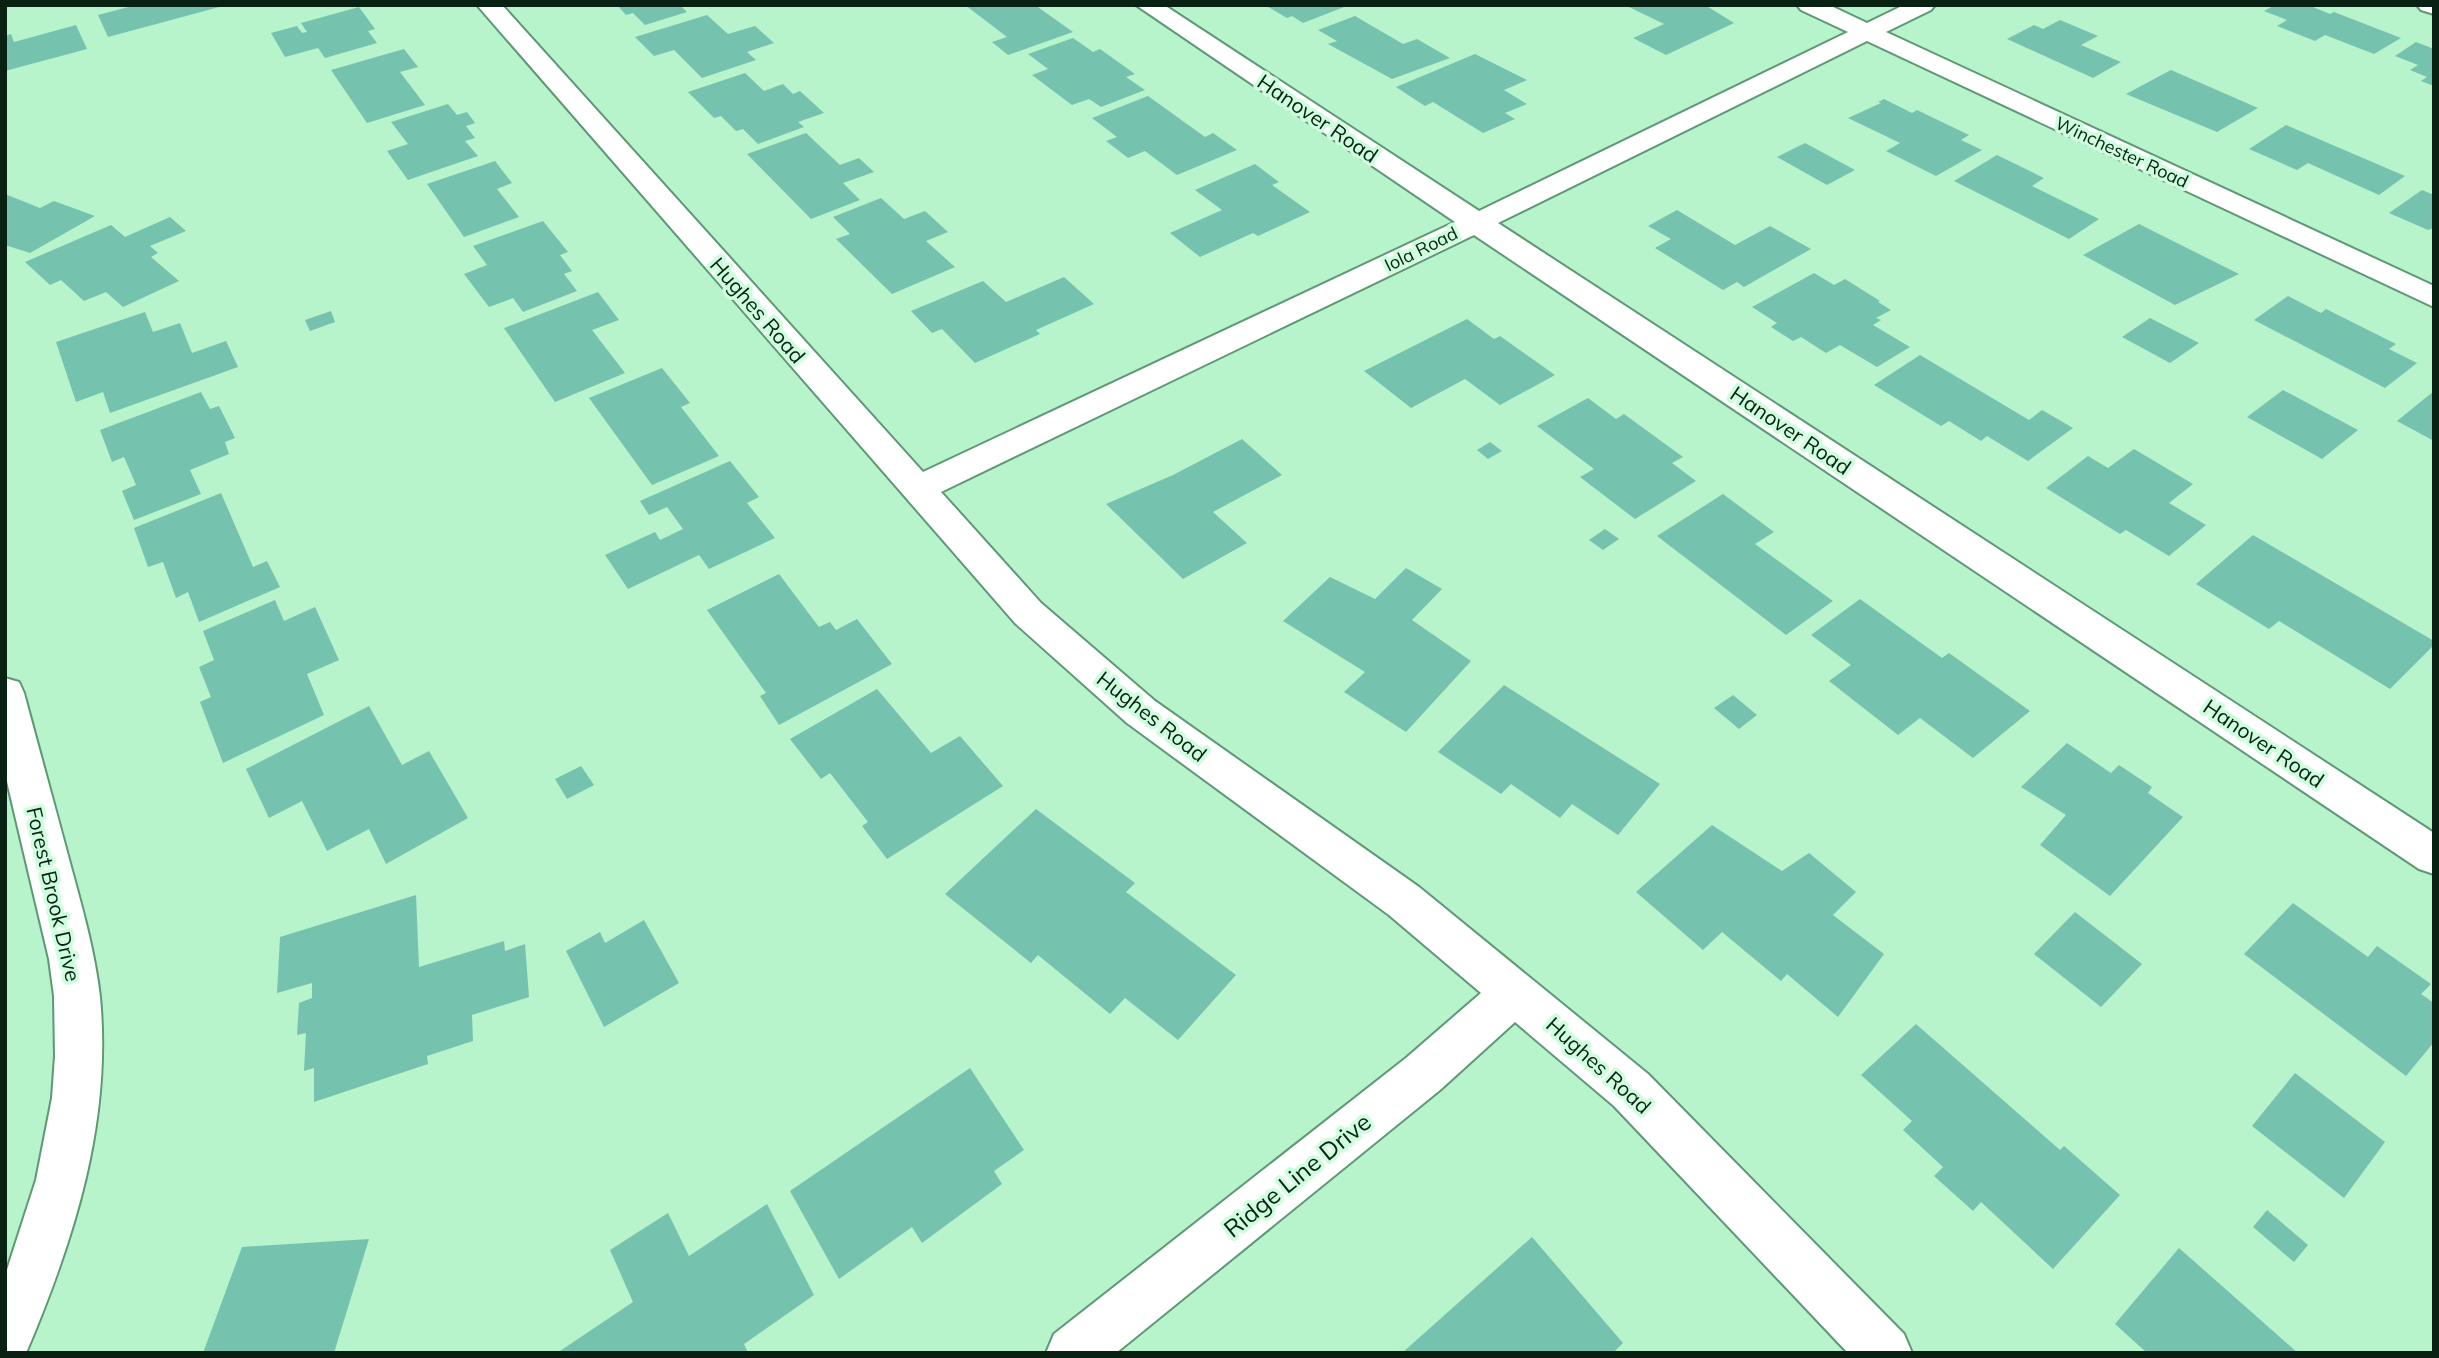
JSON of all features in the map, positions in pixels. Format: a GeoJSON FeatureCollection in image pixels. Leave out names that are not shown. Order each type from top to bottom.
{"type":"FeatureCollection","features":[{"type":"Feature","properties":{"kind":"street","name":"Hughes Road"},"geometry":{"type":"LineString","coordinates":[[489,5],[1028,613],[1141,712],[1405,901],[1631,1090],[1885,1353]]}},
{"type":"Feature","properties":{"kind":"street","name":"Hanover Road"},"geometry":{"type":"LineString","coordinates":[[1148,5],[2434,856]]}},
{"type":"Feature","properties":{"kind":"street","name":"Winchester Road"},"geometry":{"type":"LineString","coordinates":[[1809,5],[2434,298]]}},
{"type":"Feature","properties":{"kind":"street","name":"Iola Road"},"geometry":{"type":"LineString","coordinates":[[916,489],[1478,222],[1923,5]]}},
{"type":"Feature","properties":{"kind":"street","name":"Forest Brook Drive"},"geometry":{"type":"LineString","coordinates":[[5,693],[70,950],[78,1013],[78,1079],[66,1156],[44,1240],[5,1338]]}},
{"type":"Feature","properties":{"kind":"street","name":"Ridge Line Drive"},"geometry":{"type":"LineString","coordinates":[[1073,1353],[1423,1074],[1516,992]]}},
{"type":"Feature","properties":{"kind":"building"},"geometry":{"type":"Polygon","coordinates":[[[136,5],[223,6],[108,37],[98,15],[136,5]]]}},
{"type":"Feature","properties":{"kind":"building"},"geometry":{"type":"Polygon","coordinates":[[[617,5],[680,5],[687,12],[645,25],[633,13],[626,15],[617,5]]]}},
{"type":"Feature","properties":{"kind":"building"},"geometry":{"type":"Polygon","coordinates":[[[965,5],[1035,5],[1073,32],[1008,55],[992,42],[1007,37],[965,5]]]}},
{"type":"Feature","properties":{"kind":"building"},"geometry":{"type":"Polygon","coordinates":[[[1265,5],[1344,7],[1303,23],[1292,16],[1287,18],[1265,5]]]}},
{"type":"Feature","properties":{"kind":"building"},"geometry":{"type":"Polygon","coordinates":[[[1705,5],[1734,23],[1666,55],[1633,38],[1664,24],[1629,7],[1705,5]]]}},
{"type":"Feature","properties":{"kind":"building"},"geometry":{"type":"Polygon","coordinates":[[[2275,5],[2308,5],[2401,38],[2374,54],[2325,35],[2315,41],[2277,26],[2287,20],[2264,11],[2275,5]]]}},
{"type":"Feature","properties":{"kind":"building"},"geometry":{"type":"Polygon","coordinates":[[[359,7],[375,29],[368,31],[377,43],[325,58],[318,48],[285,57],[271,33],[297,26],[302,33],[307,32],[301,23],[359,7]]]}},
{"type":"Feature","properties":{"kind":"building"},"geometry":{"type":"Polygon","coordinates":[[[707,15],[728,34],[755,26],[774,43],[747,52],[756,60],[702,78],[674,50],[654,56],[635,37],[707,15]]]}},
{"type":"Feature","properties":{"kind":"building"},"geometry":{"type":"Polygon","coordinates":[[[1355,16],[1403,44],[1417,39],[1450,58],[1392,79],[1328,44],[1337,41],[1318,30],[1355,16]]]}},
{"type":"Feature","properties":{"kind":"building"},"geometry":{"type":"Polygon","coordinates":[[[2060,20],[2098,36],[2081,45],[2121,62],[2093,78],[2007,39],[2034,25],[2043,29],[2060,20]]]}},
{"type":"Feature","properties":{"kind":"building"},"geometry":{"type":"Polygon","coordinates":[[[76,25],[87,49],[5,71],[5,36],[11,34],[14,42],[76,25]]]}},
{"type":"Feature","properties":{"kind":"building"},"geometry":{"type":"Polygon","coordinates":[[[1073,38],[1093,52],[1100,49],[1135,74],[1126,77],[1145,90],[1101,107],[1089,99],[1072,105],[1032,75],[1048,69],[1028,54],[1073,38]]]}},
{"type":"Feature","properties":{"kind":"building"},"geometry":{"type":"Polygon","coordinates":[[[2416,42],[2434,49],[2434,86],[2421,81],[2427,77],[2410,70],[2418,65],[2395,56],[2416,42]]]}},
{"type":"Feature","properties":{"kind":"building"},"geometry":{"type":"Polygon","coordinates":[[[404,49],[418,67],[400,72],[425,105],[367,123],[331,70],[404,49]]]}},
{"type":"Feature","properties":{"kind":"building"},"geometry":{"type":"Polygon","coordinates":[[[1475,54],[1527,80],[1504,90],[1527,104],[1505,113],[1515,119],[1483,133],[1433,102],[1425,106],[1396,87],[1475,54]]]}},
{"type":"Feature","properties":{"kind":"building"},"geometry":{"type":"Polygon","coordinates":[[[2171,70],[2258,108],[2217,132],[2126,94],[2171,70]]]}},
{"type":"Feature","properties":{"kind":"building"},"geometry":{"type":"Polygon","coordinates":[[[745,73],[764,91],[783,84],[793,94],[800,91],[824,113],[798,122],[804,127],[758,144],[743,129],[736,131],[721,116],[714,118],[688,92],[745,73]]]}},
{"type":"Feature","properties":{"kind":"building"},"geometry":{"type":"Polygon","coordinates":[[[1148,96],[1205,137],[1213,133],[1237,150],[1177,175],[1145,151],[1128,158],[1106,141],[1117,137],[1092,118],[1148,96]]]}},
{"type":"Feature","properties":{"kind":"building"},"geometry":{"type":"Polygon","coordinates":[[[1884,99],[1912,113],[1917,110],[1969,135],[1961,140],[1982,150],[1936,176],[1886,151],[1900,143],[1848,118],[1881,103],[1878,102],[1884,99]]]}},
{"type":"Feature","properties":{"kind":"building"},"geometry":{"type":"Polygon","coordinates":[[[448,104],[457,115],[467,112],[475,123],[466,126],[475,138],[465,141],[478,156],[408,180],[387,151],[408,144],[391,122],[448,104]]]}},
{"type":"Feature","properties":{"kind":"building"},"geometry":{"type":"Polygon","coordinates":[[[2286,125],[2405,176],[2379,195],[2308,163],[2297,170],[2249,149],[2286,125]]]}},
{"type":"Feature","properties":{"kind":"building"},"geometry":{"type":"Polygon","coordinates":[[[806,133],[840,165],[859,158],[874,172],[843,183],[860,200],[811,219],[747,154],[806,133]]]}},
{"type":"Feature","properties":{"kind":"building"},"geometry":{"type":"Polygon","coordinates":[[[1805,143],[1855,170],[1827,185],[1777,157],[1805,143]]]}},
{"type":"Feature","properties":{"kind":"building"},"geometry":{"type":"Polygon","coordinates":[[[1997,155],[2044,178],[2032,186],[2099,219],[2069,239],[1954,181],[1997,155]]]}},
{"type":"Feature","properties":{"kind":"building"},"geometry":{"type":"Polygon","coordinates":[[[495,161],[512,183],[497,189],[519,217],[464,237],[427,184],[495,161]]]}},
{"type":"Feature","properties":{"kind":"building"},"geometry":{"type":"Polygon","coordinates":[[[1255,164],[1279,182],[1272,185],[1310,212],[1258,236],[1253,233],[1200,257],[1170,233],[1222,210],[1195,190],[1255,164]]]}},
{"type":"Feature","properties":{"kind":"building"},"geometry":{"type":"Polygon","coordinates":[[[2422,190],[2434,195],[2434,228],[2428,230],[2389,213],[2422,190]]]}},
{"type":"Feature","properties":{"kind":"building"},"geometry":{"type":"Polygon","coordinates":[[[5,194],[40,208],[54,201],[95,216],[30,253],[5,245],[5,194]]]}},
{"type":"Feature","properties":{"kind":"building"},"geometry":{"type":"Polygon","coordinates":[[[881,198],[904,219],[925,211],[948,232],[926,241],[955,267],[892,294],[836,239],[850,234],[833,217],[881,198]]]}},
{"type":"Feature","properties":{"kind":"building"},"geometry":{"type":"Polygon","coordinates":[[[1677,210],[1735,245],[1770,226],[1811,249],[1744,287],[1737,282],[1723,290],[1655,248],[1671,239],[1648,226],[1677,210]]]}},
{"type":"Feature","properties":{"kind":"building"},"geometry":{"type":"Polygon","coordinates":[[[170,217],[186,231],[150,246],[158,253],[151,257],[179,281],[123,307],[106,292],[84,301],[61,280],[50,285],[25,262],[111,225],[125,237],[170,217]]]}},
{"type":"Feature","properties":{"kind":"building"},"geometry":{"type":"Polygon","coordinates":[[[543,221],[568,252],[560,255],[572,271],[564,274],[577,291],[523,312],[513,298],[489,307],[464,274],[487,265],[473,246],[543,221]]]}},
{"type":"Feature","properties":{"kind":"building"},"geometry":{"type":"Polygon","coordinates":[[[2139,224],[2239,274],[2175,305],[2083,255],[2139,224]]]}},
{"type":"Feature","properties":{"kind":"building"},"geometry":{"type":"Polygon","coordinates":[[[1814,273],[1834,285],[1845,279],[1880,301],[1878,302],[1891,310],[1876,318],[1881,320],[1873,325],[1910,347],[1877,367],[1840,345],[1826,353],[1801,337],[1793,341],[1771,327],[1777,323],[1752,307],[1814,273]]]}},
{"type":"Feature","properties":{"kind":"building"},"geometry":{"type":"Polygon","coordinates":[[[1064,277],[1094,304],[1036,330],[1040,334],[975,363],[942,329],[932,333],[911,311],[983,281],[1006,302],[1064,277]]]}},
{"type":"Feature","properties":{"kind":"building"},"geometry":{"type":"Polygon","coordinates":[[[598,292],[619,320],[592,330],[625,373],[555,402],[504,328],[598,292]]]}},
{"type":"Feature","properties":{"kind":"building"},"geometry":{"type":"Polygon","coordinates":[[[2288,296],[2321,313],[2326,309],[2396,344],[2389,349],[2417,363],[2385,388],[2254,320],[2288,296]]]}},
{"type":"Feature","properties":{"kind":"building"},"geometry":{"type":"Polygon","coordinates":[[[331,311],[335,322],[310,331],[305,320],[331,311]]]}},
{"type":"Feature","properties":{"kind":"building"},"geometry":{"type":"Polygon","coordinates":[[[145,312],[153,332],[180,323],[192,353],[226,341],[238,367],[110,413],[103,392],[76,402],[56,342],[145,312]]]}},
{"type":"Feature","properties":{"kind":"building"},"geometry":{"type":"Polygon","coordinates":[[[2150,318],[2199,343],[2170,363],[2122,337],[2150,318]]]}},
{"type":"Feature","properties":{"kind":"building"},"geometry":{"type":"Polygon","coordinates":[[[1467,319],[1494,339],[1500,336],[1555,375],[1500,405],[1465,379],[1411,408],[1364,371],[1467,319]]]}},
{"type":"Feature","properties":{"kind":"building"},"geometry":{"type":"Polygon","coordinates":[[[1920,355],[2029,420],[2042,410],[2073,428],[2028,461],[1987,436],[1981,441],[1949,421],[1941,426],[1874,385],[1920,355]]]}},
{"type":"Feature","properties":{"kind":"building"},"geometry":{"type":"Polygon","coordinates":[[[662,368],[690,403],[681,407],[719,456],[652,485],[589,398],[662,368]]]}},
{"type":"Feature","properties":{"kind":"building"},"geometry":{"type":"Polygon","coordinates":[[[2283,390],[2358,430],[2322,459],[2247,417],[2283,390]]]}},
{"type":"Feature","properties":{"kind":"building"},"geometry":{"type":"Polygon","coordinates":[[[2434,391],[2434,441],[2397,421],[2434,391]]]}},
{"type":"Feature","properties":{"kind":"building"},"geometry":{"type":"Polygon","coordinates":[[[201,392],[210,409],[219,406],[235,438],[225,442],[229,454],[190,470],[201,494],[134,520],[122,491],[136,485],[124,457],[112,462],[100,430],[201,392]]]}},
{"type":"Feature","properties":{"kind":"building"},"geometry":{"type":"Polygon","coordinates":[[[1588,398],[1616,419],[1624,414],[1683,457],[1672,463],[1696,481],[1635,519],[1580,477],[1594,469],[1537,426],[1588,398]]]}},
{"type":"Feature","properties":{"kind":"building"},"geometry":{"type":"Polygon","coordinates":[[[1242,439],[1282,475],[1213,512],[1247,543],[1183,579],[1106,504],[1173,475],[1242,439]]]}},
{"type":"Feature","properties":{"kind":"building"},"geometry":{"type":"Polygon","coordinates":[[[1490,442],[1502,451],[1488,459],[1477,450],[1490,442]]]}},
{"type":"Feature","properties":{"kind":"building"},"geometry":{"type":"Polygon","coordinates":[[[2134,449],[2193,484],[2169,503],[2206,525],[2169,556],[2126,530],[2120,534],[2046,488],[2088,456],[2108,468],[2134,449]]]}},
{"type":"Feature","properties":{"kind":"building"},"geometry":{"type":"Polygon","coordinates":[[[730,461],[759,497],[747,503],[775,538],[709,569],[699,555],[628,589],[605,555],[655,532],[660,540],[683,529],[667,507],[649,515],[640,501],[730,461]]]}},
{"type":"Feature","properties":{"kind":"building"},"geometry":{"type":"Polygon","coordinates":[[[221,493],[253,567],[267,561],[280,587],[199,622],[188,592],[176,598],[163,562],[148,567],[134,528],[221,493]]]}},
{"type":"Feature","properties":{"kind":"building"},"geometry":{"type":"Polygon","coordinates":[[[1723,494],[1774,532],[1755,544],[1833,601],[1786,635],[1657,536],[1723,494]]]}},
{"type":"Feature","properties":{"kind":"building"},"geometry":{"type":"Polygon","coordinates":[[[1605,529],[1619,539],[1603,550],[1589,540],[1605,529]]]}},
{"type":"Feature","properties":{"kind":"building"},"geometry":{"type":"Polygon","coordinates":[[[2253,535],[2434,641],[2434,645],[2390,689],[2279,621],[2269,629],[2196,584],[2253,535]]]}},
{"type":"Feature","properties":{"kind":"building"},"geometry":{"type":"Polygon","coordinates":[[[1406,568],[1442,589],[1412,620],[1471,661],[1406,732],[1344,692],[1365,672],[1283,621],[1330,577],[1375,599],[1406,568]]]}},
{"type":"Feature","properties":{"kind":"building"},"geometry":{"type":"Polygon","coordinates":[[[779,574],[819,627],[830,622],[836,630],[857,619],[892,664],[779,725],[760,696],[766,693],[707,610],[779,574]]]}},
{"type":"Feature","properties":{"kind":"building"},"geometry":{"type":"Polygon","coordinates":[[[1860,599],[1942,658],[1949,653],[2030,711],[1973,758],[1920,718],[1898,735],[1829,681],[1851,665],[1811,635],[1860,599]]]}},
{"type":"Feature","properties":{"kind":"building"},"geometry":{"type":"Polygon","coordinates":[[[275,600],[284,621],[315,607],[339,660],[307,674],[324,715],[223,763],[200,702],[211,697],[199,667],[214,660],[203,631],[275,600]]]}},
{"type":"Feature","properties":{"kind":"building"},"geometry":{"type":"Polygon","coordinates":[[[1504,685],[1660,784],[1618,835],[1572,804],[1560,818],[1511,784],[1501,794],[1438,752],[1504,685]]]}},
{"type":"Feature","properties":{"kind":"building"},"geometry":{"type":"Polygon","coordinates":[[[877,689],[931,753],[960,736],[1003,786],[887,859],[862,826],[868,822],[830,773],[821,779],[790,739],[877,689]]]}},
{"type":"Feature","properties":{"kind":"building"},"geometry":{"type":"Polygon","coordinates":[[[1733,695],[1757,715],[1739,729],[1714,708],[1733,695]]]}},
{"type":"Feature","properties":{"kind":"building"},"geometry":{"type":"Polygon","coordinates":[[[369,706],[402,765],[429,751],[468,818],[386,864],[369,829],[327,851],[302,801],[269,818],[246,769],[369,706]]]}},
{"type":"Feature","properties":{"kind":"building"},"geometry":{"type":"Polygon","coordinates":[[[2067,743],[2111,773],[2119,765],[2152,787],[2148,793],[2183,817],[2110,896],[2040,845],[2066,815],[2021,787],[2067,743]]]}},
{"type":"Feature","properties":{"kind":"building"},"geometry":{"type":"Polygon","coordinates":[[[581,766],[594,785],[567,799],[555,779],[581,766]]]}},
{"type":"Feature","properties":{"kind":"building"},"geometry":{"type":"Polygon","coordinates":[[[1036,809],[1135,883],[1126,892],[1236,975],[1178,1040],[1125,998],[1110,1014],[1038,955],[1031,963],[945,894],[1036,809]]]}},
{"type":"Feature","properties":{"kind":"building"},"geometry":{"type":"Polygon","coordinates":[[[1712,825],[1782,871],[1809,853],[1856,892],[1833,915],[1884,954],[1838,1017],[1787,974],[1781,981],[1722,932],[1703,950],[1636,892],[1712,825]]]}},
{"type":"Feature","properties":{"kind":"building"},"geometry":{"type":"Polygon","coordinates":[[[416,895],[419,967],[504,941],[505,951],[525,944],[529,997],[472,1015],[473,1041],[427,1056],[428,1064],[314,1102],[314,1068],[304,1071],[306,1033],[297,1035],[299,1003],[312,998],[312,983],[277,993],[280,937],[416,895]]]}},
{"type":"Feature","properties":{"kind":"building"},"geometry":{"type":"Polygon","coordinates":[[[2293,903],[2368,957],[2377,946],[2431,984],[2421,994],[2434,1003],[2434,1042],[2406,1076],[2244,954],[2293,903]]]}},
{"type":"Feature","properties":{"kind":"building"},"geometry":{"type":"Polygon","coordinates":[[[2075,912],[2142,964],[2101,1007],[2034,954],[2075,912]]]}},
{"type":"Feature","properties":{"kind":"building"},"geometry":{"type":"Polygon","coordinates":[[[644,920],[679,983],[604,1027],[566,951],[600,932],[605,943],[644,920]]]}},
{"type":"Feature","properties":{"kind":"building"},"geometry":{"type":"Polygon","coordinates":[[[1916,1024],[2060,1150],[2064,1146],[2120,1195],[2053,1269],[1981,1202],[1973,1211],[1934,1176],[1943,1167],[1903,1130],[1912,1121],[1861,1075],[1916,1024]]]}},
{"type":"Feature","properties":{"kind":"building"},"geometry":{"type":"Polygon","coordinates":[[[970,1068],[1024,1150],[994,1171],[1002,1184],[922,1243],[912,1227],[839,1279],[790,1191],[970,1068]]]}},
{"type":"Feature","properties":{"kind":"building"},"geometry":{"type":"Polygon","coordinates":[[[2295,1073],[2385,1142],[2344,1198],[2252,1126],[2295,1073]]]}},
{"type":"Feature","properties":{"kind":"building"},"geometry":{"type":"Polygon","coordinates":[[[767,1204],[814,1295],[744,1344],[748,1353],[557,1353],[633,1302],[610,1250],[668,1213],[689,1256],[767,1204]]]}},
{"type":"Feature","properties":{"kind":"building"},"geometry":{"type":"Polygon","coordinates":[[[2267,1210],[2308,1245],[2294,1262],[2253,1227],[2267,1210]]]}},
{"type":"Feature","properties":{"kind":"building"},"geometry":{"type":"Polygon","coordinates":[[[1532,1237],[1623,1343],[1613,1353],[1402,1353],[1532,1237]]]}},
{"type":"Feature","properties":{"kind":"building"},"geometry":{"type":"Polygon","coordinates":[[[369,1239],[334,1353],[203,1353],[242,1247],[369,1239]]]}},
{"type":"Feature","properties":{"kind":"building"},"geometry":{"type":"Polygon","coordinates":[[[2179,1248],[2298,1353],[2147,1353],[2115,1324],[2179,1248]]]}}]}
